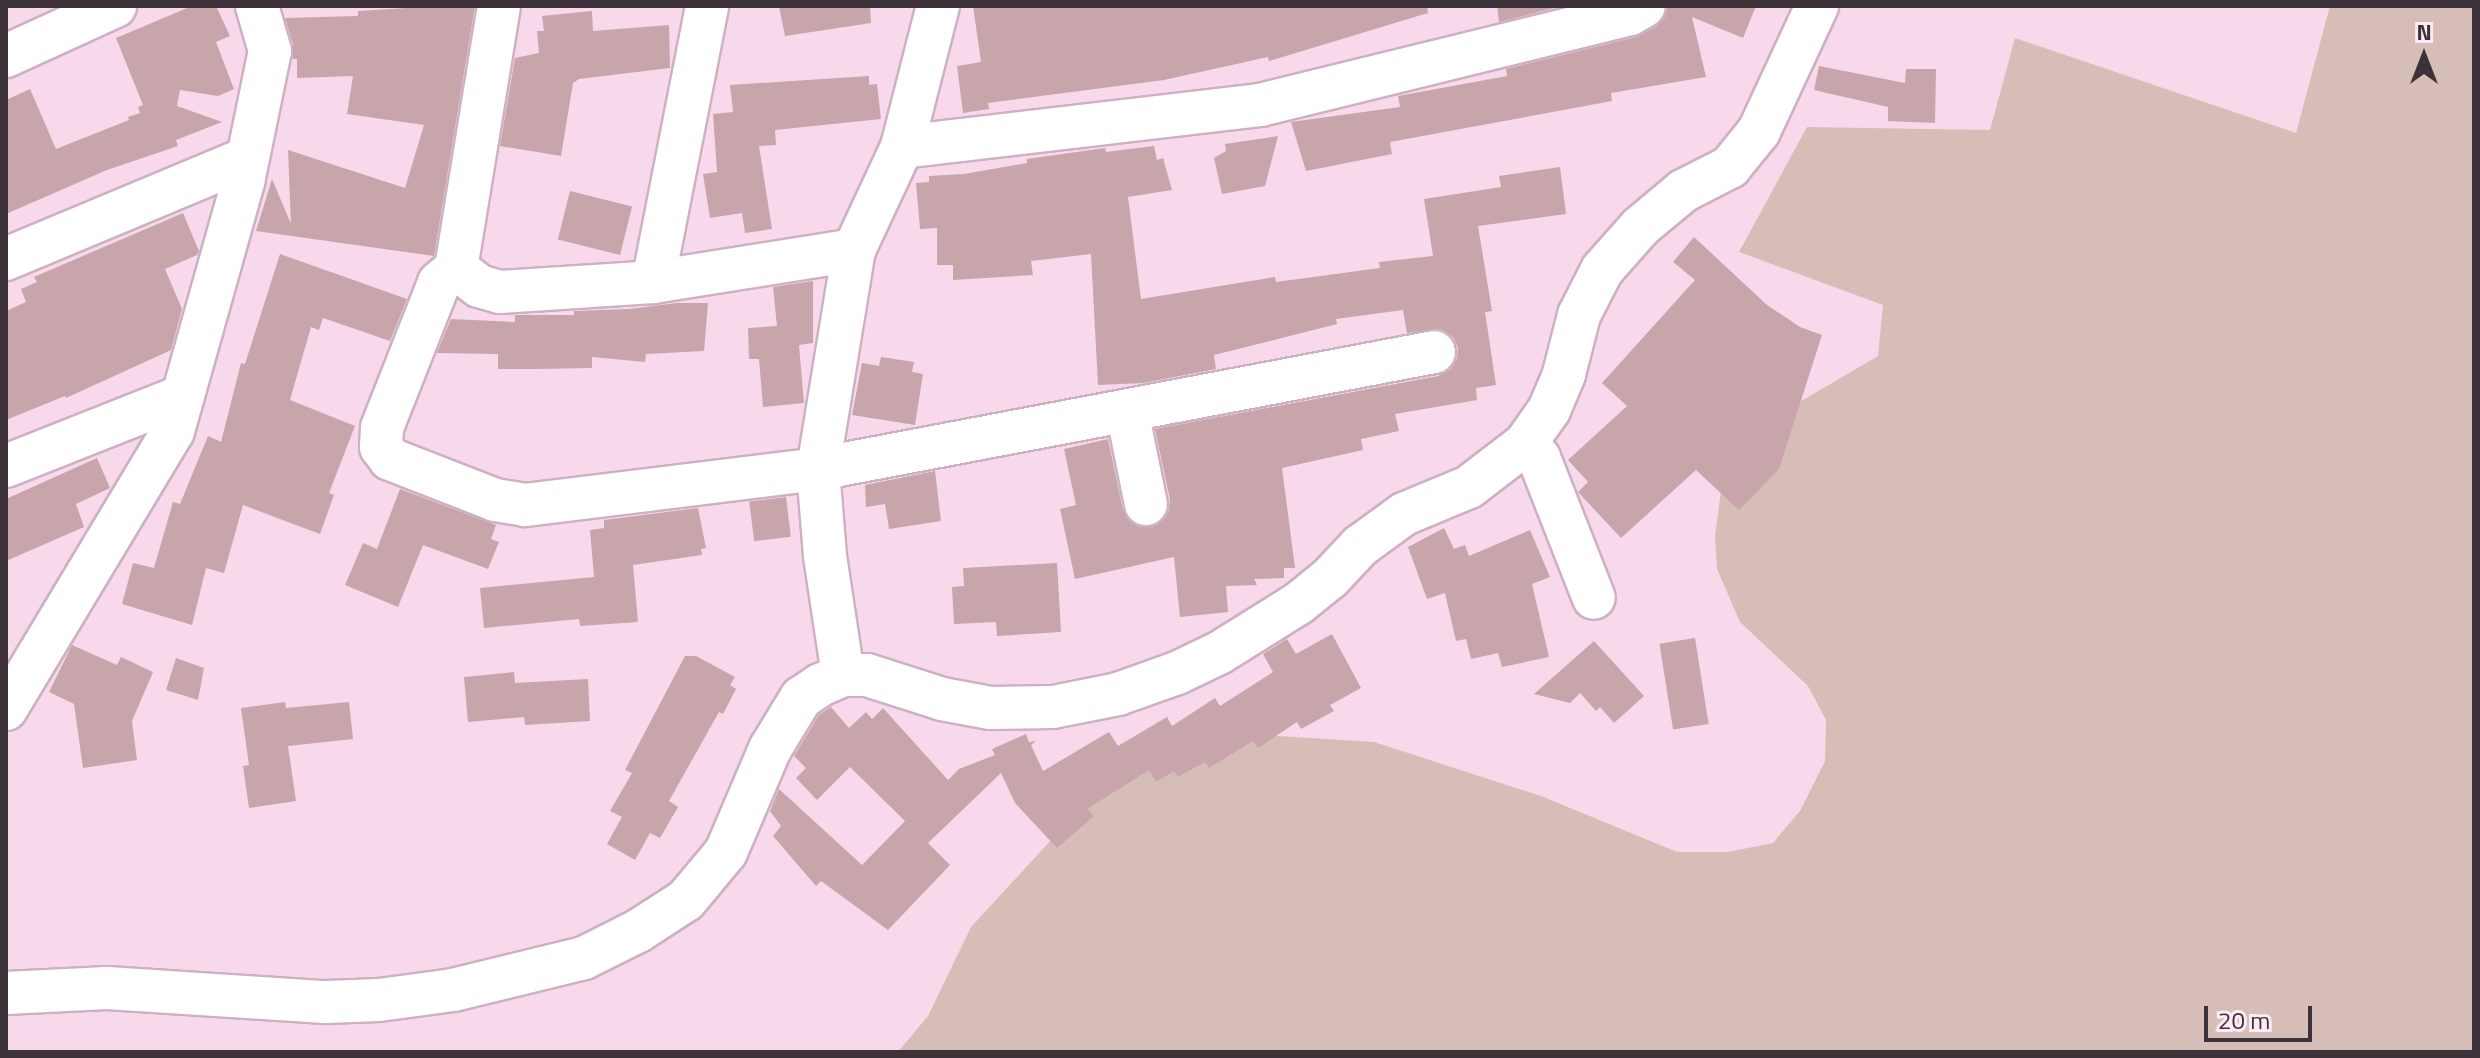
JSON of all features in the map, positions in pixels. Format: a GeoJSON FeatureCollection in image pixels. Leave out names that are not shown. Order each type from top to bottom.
{"type":"FeatureCollection","features":[{"type":"Feature","properties":{"kind":"street"},"geometry":{"type":"LineString","coordinates":[[6,56],[115,6]]}},
{"type":"Feature","properties":{"kind":"street"},"geometry":{"type":"LineString","coordinates":[[6,709],[173,431],[248,158],[270,51],[257,6]]}},
{"type":"Feature","properties":{"kind":"street"},"geometry":{"type":"LineString","coordinates":[[499,6],[456,268],[439,283],[382,428],[381,447],[390,459],[495,500],[525,505],[818,469],[1434,352]]}},
{"type":"Feature","properties":{"kind":"street"},"geometry":{"type":"LineString","coordinates":[[653,282],[707,6]]}},
{"type":"Feature","properties":{"kind":"street"},"geometry":{"type":"LineString","coordinates":[[843,675],[825,556],[818,469],[854,250],[902,147],[938,6]]}},
{"type":"Feature","properties":{"kind":"street"},"geometry":{"type":"LineString","coordinates":[[902,147],[1260,105],[1630,14],[1644,6]]}},
{"type":"Feature","properties":{"kind":"street"},"geometry":{"type":"LineString","coordinates":[[6,993],[107,988],[326,1002],[379,1000],[453,990],[584,958],[638,931],[686,900],[726,852],[770,749],[801,698],[843,675],[867,675],[942,699],[990,708],[1053,707],[1118,694],[1177,673],[1219,653],[1299,603],[1330,578],[1360,546],[1404,514],[1469,487],[1525,444],[1549,410],[1564,374],[1579,315],[1602,270],[1640,227],[1683,191],[1730,167],[1749,143],[1779,92],[1817,6]]}},
{"type":"Feature","properties":{"kind":"street"},"geometry":{"type":"LineString","coordinates":[[6,259],[248,158]]}},
{"type":"Feature","properties":{"kind":"street"},"geometry":{"type":"LineString","coordinates":[[456,268],[479,286],[500,292],[653,282],[854,250]]}},
{"type":"Feature","properties":{"kind":"street"},"geometry":{"type":"LineString","coordinates":[[6,466],[183,396]]}},
{"type":"Feature","properties":{"kind":"street"},"geometry":{"type":"LineString","coordinates":[[1127,411],[1146,504]]}},
{"type":"Feature","properties":{"kind":"street"},"geometry":{"type":"LineString","coordinates":[[1525,444],[1539,458],[1594,598]]}},
{"type":"Feature","properties":{"kind":"shaded area"},"geometry":{"type":"Polygon","coordinates":[[[2330,6],[2474,6],[2474,1052],[898,1052],[928,1016],[971,927],[1065,825],[1159,752],[1261,735],[1374,742],[1541,796],[1677,852],[1728,852],[1773,843],[1800,811],[1825,761],[1826,720],[1808,686],[1740,622],[1717,569],[1715,536],[1721,491],[1755,444],[1803,400],[1878,356],[1883,305],[1739,252],[1807,127],[1990,130],[2015,38],[2296,133],[2330,6]]]}},
{"type":"Feature","properties":{"kind":"building"},"geometry":{"type":"Polygon","coordinates":[[[192,6],[216,6],[230,36],[216,42],[234,89],[218,96],[180,90],[177,106],[222,122],[176,140],[178,146],[107,170],[6,214],[6,100],[30,89],[56,149],[129,120],[128,117],[140,113],[138,107],[143,105],[116,38],[192,6]]]}},
{"type":"Feature","properties":{"kind":"building"},"geometry":{"type":"Polygon","coordinates":[[[475,6],[434,256],[256,231],[272,179],[291,224],[288,150],[405,188],[424,125],[347,114],[353,76],[297,78],[297,59],[293,59],[293,44],[285,18],[358,16],[358,11],[475,6]]]}},
{"type":"Feature","properties":{"kind":"building"},"geometry":{"type":"Polygon","coordinates":[[[779,6],[870,6],[871,23],[785,36],[779,6]]]}},
{"type":"Feature","properties":{"kind":"building"},"geometry":{"type":"Polygon","coordinates":[[[973,6],[1427,6],[1428,13],[1269,61],[1268,57],[1164,80],[988,103],[989,109],[963,113],[957,66],[981,62],[973,6]]]}},
{"type":"Feature","properties":{"kind":"building"},"geometry":{"type":"Polygon","coordinates":[[[1497,6],[1562,6],[1499,22],[1497,6]]]}},
{"type":"Feature","properties":{"kind":"building"},"geometry":{"type":"Polygon","coordinates":[[[1668,6],[1756,6],[1743,38],[1692,17],[1706,77],[1611,93],[1612,101],[1390,142],[1392,154],[1306,171],[1291,122],[1400,107],[1398,96],[1507,76],[1506,69],[1636,37],[1657,26],[1665,17],[1668,6]]]}},
{"type":"Feature","properties":{"kind":"building"},"geometry":{"type":"Polygon","coordinates":[[[592,11],[593,31],[669,25],[670,68],[579,79],[573,83],[561,156],[500,146],[515,58],[539,53],[537,31],[544,31],[542,16],[592,11]]]}},
{"type":"Feature","properties":{"kind":"building"},"geometry":{"type":"Polygon","coordinates":[[[1819,66],[1905,83],[1906,69],[1936,69],[1935,123],[1888,121],[1888,107],[1814,90],[1819,66]]]}},
{"type":"Feature","properties":{"kind":"building"},"geometry":{"type":"Polygon","coordinates":[[[869,76],[869,85],[877,84],[881,119],[775,130],[776,145],[759,146],[772,229],[745,233],[742,213],[710,218],[703,174],[717,172],[713,114],[733,112],[730,85],[869,76]]]}},
{"type":"Feature","properties":{"kind":"building"},"geometry":{"type":"Polygon","coordinates":[[[1278,136],[1265,186],[1222,194],[1214,158],[1226,151],[1225,144],[1278,136]]]}},
{"type":"Feature","properties":{"kind":"building"},"geometry":{"type":"Polygon","coordinates":[[[1154,146],[1157,160],[1163,158],[1172,190],[1128,197],[1141,299],[1275,277],[1276,282],[1380,268],[1379,262],[1433,256],[1424,199],[1501,187],[1499,176],[1560,167],[1566,214],[1478,226],[1492,311],[1485,312],[1496,385],[1476,388],[1477,400],[1395,414],[1399,431],[1361,439],[1363,450],[1282,468],[1295,568],[1284,568],[1284,578],[1254,579],[1257,585],[1226,586],[1228,612],[1180,617],[1174,557],[1075,579],[1060,509],[1076,505],[1064,449],[1108,439],[1123,510],[1129,520],[1138,526],[1152,527],[1162,521],[1169,511],[1170,500],[1155,429],[1438,376],[1450,370],[1457,359],[1458,348],[1453,337],[1441,329],[1407,333],[1403,310],[1336,319],[1337,324],[1214,355],[1216,369],[1143,383],[1098,385],[1091,254],[1031,261],[1033,275],[953,280],[953,265],[937,265],[937,228],[920,229],[916,183],[929,182],[929,176],[964,174],[1027,163],[1027,159],[1105,148],[1106,152],[1154,146]]]}},
{"type":"Feature","properties":{"kind":"building"},"geometry":{"type":"Polygon","coordinates":[[[570,191],[632,206],[620,255],[558,240],[570,191]]]}},
{"type":"Feature","properties":{"kind":"building"},"geometry":{"type":"Polygon","coordinates":[[[183,213],[199,251],[197,255],[165,269],[182,309],[171,350],[66,398],[6,420],[6,311],[26,302],[21,289],[37,282],[34,277],[183,213]]]}},
{"type":"Feature","properties":{"kind":"building"},"geometry":{"type":"Polygon","coordinates":[[[1694,237],[1767,305],[1800,327],[1822,335],[1779,469],[1739,510],[1696,470],[1621,538],[1578,492],[1588,482],[1568,460],[1627,406],[1602,383],[1695,280],[1673,262],[1694,237]]]}},
{"type":"Feature","properties":{"kind":"building"},"geometry":{"type":"Polygon","coordinates":[[[280,254],[407,299],[390,341],[323,318],[319,330],[311,327],[290,400],[355,426],[329,493],[334,495],[320,534],[243,505],[224,573],[206,568],[192,625],[122,604],[133,563],[154,568],[173,502],[180,504],[208,436],[221,442],[241,363],[245,364],[280,254]]]}},
{"type":"Feature","properties":{"kind":"building"},"geometry":{"type":"Polygon","coordinates":[[[813,281],[813,343],[799,345],[804,403],[763,407],[759,359],[749,359],[748,328],[777,326],[773,287],[813,281]]]}},
{"type":"Feature","properties":{"kind":"building"},"geometry":{"type":"Polygon","coordinates":[[[708,303],[704,351],[646,354],[645,362],[592,357],[592,368],[535,369],[498,369],[498,354],[437,353],[451,319],[515,322],[515,315],[574,315],[574,311],[708,303]]]}},
{"type":"Feature","properties":{"kind":"building"},"geometry":{"type":"Polygon","coordinates":[[[881,357],[914,362],[912,372],[923,374],[915,425],[852,415],[862,363],[879,366],[881,357]]]}},
{"type":"Feature","properties":{"kind":"building"},"geometry":{"type":"Polygon","coordinates":[[[97,458],[110,488],[76,504],[84,527],[6,561],[6,499],[97,458]]]}},
{"type":"Feature","properties":{"kind":"building"},"geometry":{"type":"Polygon","coordinates":[[[935,471],[941,521],[889,529],[885,504],[866,507],[865,485],[935,471]]]}},
{"type":"Feature","properties":{"kind":"building"},"geometry":{"type":"Polygon","coordinates":[[[400,489],[496,525],[491,539],[499,542],[488,569],[423,545],[398,607],[345,585],[363,543],[377,549],[400,489]]]}},
{"type":"Feature","properties":{"kind":"building"},"geometry":{"type":"Polygon","coordinates":[[[786,497],[791,537],[754,541],[749,502],[786,497]]]}},
{"type":"Feature","properties":{"kind":"building"},"geometry":{"type":"Polygon","coordinates":[[[698,508],[706,548],[701,549],[702,555],[633,565],[638,622],[580,626],[579,619],[484,628],[480,588],[594,577],[590,530],[604,528],[604,520],[698,508]]]}},
{"type":"Feature","properties":{"kind":"building"},"geometry":{"type":"Polygon","coordinates":[[[1444,528],[1454,549],[1465,545],[1469,556],[1530,530],[1550,577],[1532,584],[1549,657],[1502,667],[1498,653],[1471,659],[1466,639],[1456,641],[1445,593],[1427,599],[1408,547],[1444,528]]]}},
{"type":"Feature","properties":{"kind":"building"},"geometry":{"type":"Polygon","coordinates":[[[1057,563],[1061,632],[997,636],[996,622],[954,624],[952,587],[964,586],[963,568],[1057,563]]]}},
{"type":"Feature","properties":{"kind":"building"},"geometry":{"type":"Polygon","coordinates":[[[1332,634],[1361,688],[1330,705],[1334,711],[1301,729],[1297,722],[1258,748],[1253,741],[1209,768],[1205,762],[1178,777],[1174,771],[1156,782],[1149,770],[1087,809],[1094,816],[1057,848],[1015,803],[1001,773],[928,843],[950,865],[888,930],[821,881],[816,886],[773,836],[781,826],[770,811],[779,789],[862,865],[905,821],[850,767],[817,800],[796,778],[806,768],[794,756],[819,715],[831,707],[849,728],[866,712],[872,719],[883,708],[948,780],[959,769],[995,755],[992,749],[1026,734],[1029,742],[1036,741],[1031,745],[1043,771],[1109,732],[1118,746],[1167,717],[1172,726],[1215,698],[1220,706],[1273,672],[1263,654],[1287,639],[1296,654],[1332,634]]]}},
{"type":"Feature","properties":{"kind":"building"},"geometry":{"type":"Polygon","coordinates":[[[1695,638],[1709,724],[1673,730],[1659,644],[1695,638]]]}},
{"type":"Feature","properties":{"kind":"building"},"geometry":{"type":"Polygon","coordinates":[[[1594,641],[1644,696],[1614,723],[1600,707],[1596,711],[1580,693],[1570,703],[1534,694],[1594,641]]]}},
{"type":"Feature","properties":{"kind":"building"},"geometry":{"type":"Polygon","coordinates":[[[72,645],[117,665],[121,657],[153,672],[132,721],[137,760],[83,768],[74,704],[49,692],[72,645]]]}},
{"type":"Feature","properties":{"kind":"building"},"geometry":{"type":"Polygon","coordinates":[[[685,656],[696,656],[735,677],[730,685],[736,689],[723,714],[719,712],[669,801],[678,807],[660,838],[650,833],[635,860],[607,844],[622,817],[610,811],[632,773],[625,770],[685,656]]]}},
{"type":"Feature","properties":{"kind":"building"},"geometry":{"type":"Polygon","coordinates":[[[176,658],[204,668],[198,700],[166,690],[176,658]]]}},
{"type":"Feature","properties":{"kind":"building"},"geometry":{"type":"Polygon","coordinates":[[[514,672],[515,683],[588,679],[590,721],[525,725],[524,717],[468,722],[464,677],[514,672]]]}},
{"type":"Feature","properties":{"kind":"building"},"geometry":{"type":"Polygon","coordinates":[[[285,702],[286,708],[349,702],[353,739],[288,746],[296,801],[249,808],[243,766],[249,765],[241,708],[285,702]]]}}]}
